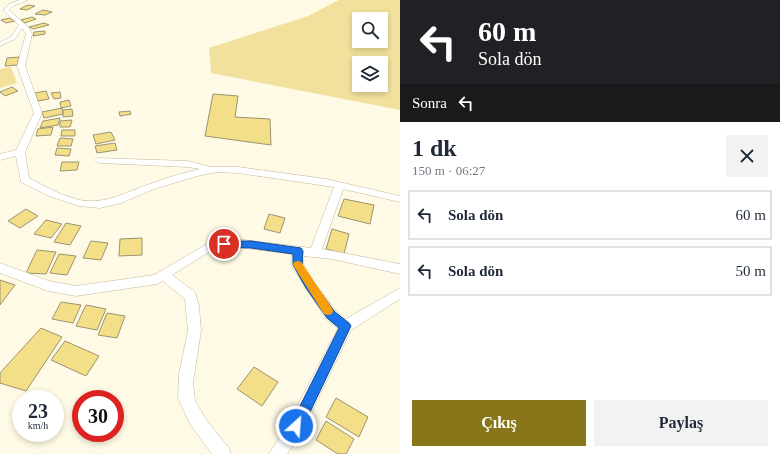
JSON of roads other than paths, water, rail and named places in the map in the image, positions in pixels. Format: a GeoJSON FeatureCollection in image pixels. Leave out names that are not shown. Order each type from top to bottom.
{"type":"FeatureCollection","features":[{"type":"Feature","properties":{"kind":"street"},"geometry":{"type":"LineString","coordinates":[[25,0],[11,5],[6,10],[27,29],[29,34],[21,66],[38,113],[20,152],[24,180],[54,194],[83,204],[100,205],[117,201],[153,186],[210,170],[238,170],[340,185],[400,199]]}},
{"type":"Feature","properties":{"kind":"street"},"geometry":{"type":"LineString","coordinates":[[0,44],[13,38],[22,24]]}},
{"type":"Feature","properties":{"kind":"street"},"geometry":{"type":"LineString","coordinates":[[0,156],[20,152]]}},
{"type":"Feature","properties":{"kind":"street"},"geometry":{"type":"LineString","coordinates":[[100,160],[188,164],[200,166],[210,170]]}},
{"type":"Feature","properties":{"kind":"street"},"geometry":{"type":"LineString","coordinates":[[315,253],[340,185]]}},
{"type":"Feature","properties":{"kind":"street"},"geometry":{"type":"LineString","coordinates":[[0,268],[48,286],[76,291],[157,279],[212,245],[236,243],[332,255],[400,269]]}},
{"type":"Feature","properties":{"kind":"street"},"geometry":{"type":"LineString","coordinates":[[298,251],[298,265],[310,285],[331,315],[346,326]]}},
{"type":"Feature","properties":{"kind":"street"},"geometry":{"type":"LineString","coordinates":[[163,275],[191,296],[194,310],[194,336],[186,372],[186,399],[209,440],[223,454]]}},
{"type":"Feature","properties":{"kind":"street"},"geometry":{"type":"LineString","coordinates":[[277,454],[296,426],[346,326],[400,293]]}}]}
